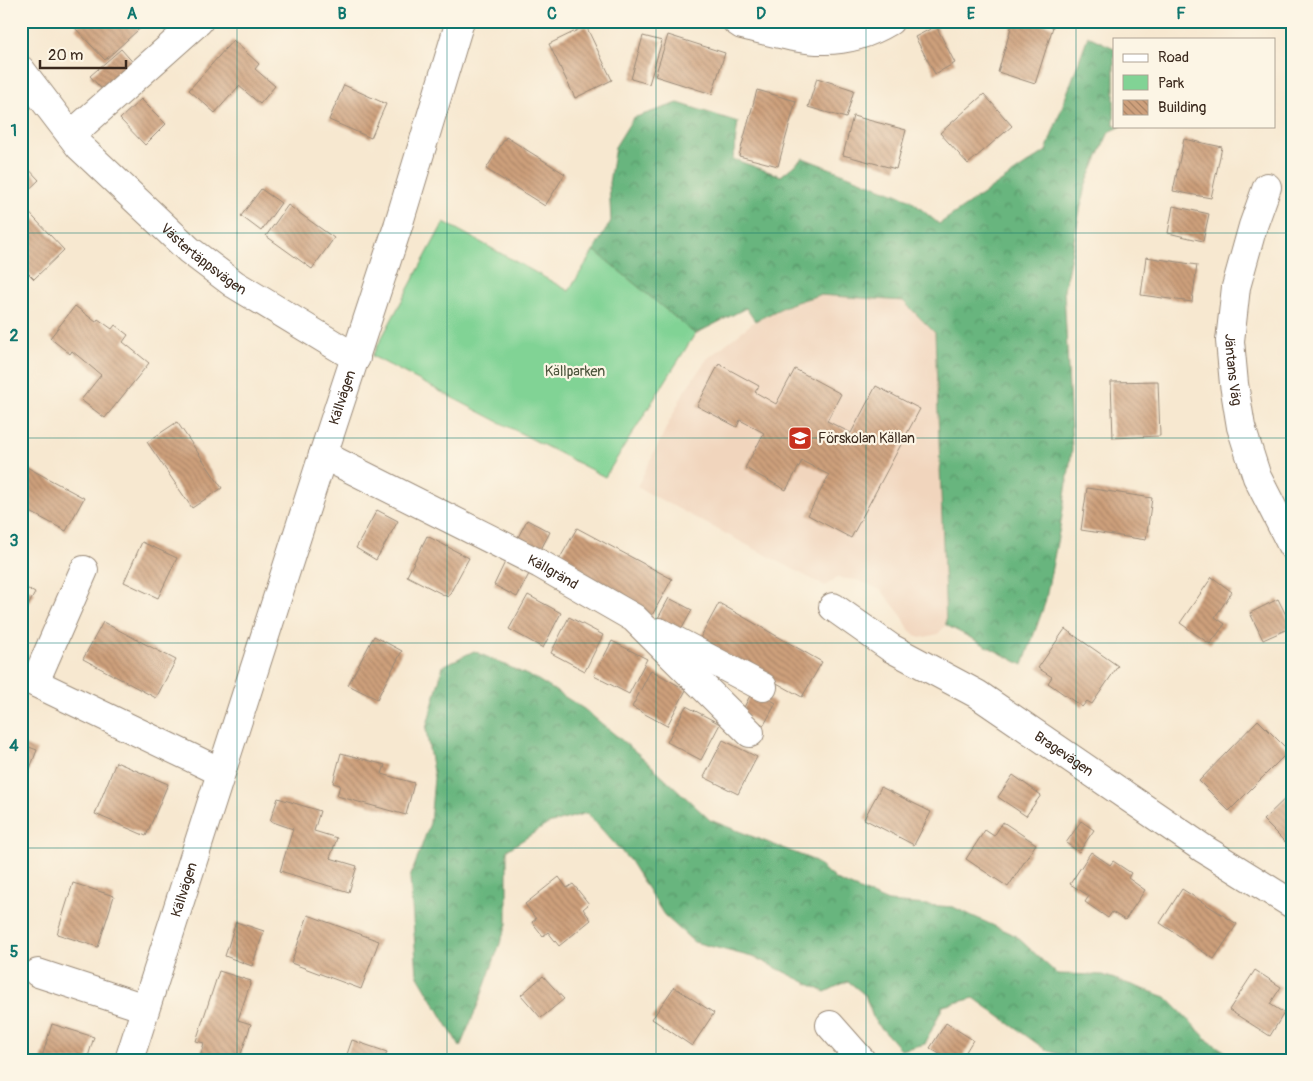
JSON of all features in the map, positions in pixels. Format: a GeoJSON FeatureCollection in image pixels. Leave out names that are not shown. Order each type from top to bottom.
{"type":"FeatureCollection","features":[{"type":"Feature","properties":{"kind":"street"},"geometry":{"type":"LineString","coordinates":[[71,135],[199,21]]}},
{"type":"Feature","properties":{"kind":"street","name":"Källvägen"},"geometry":{"type":"LineString","coordinates":[[129,1060],[323,455],[356,358],[460,21]]}},
{"type":"Feature","properties":{"kind":"street"},"geometry":{"type":"LineString","coordinates":[[736,21],[742,25],[807,41],[843,40],[875,30],[890,21]]}},
{"type":"Feature","properties":{"kind":"street","name":"Västertäppsvägen"},"geometry":{"type":"LineString","coordinates":[[21,70],[87,153],[189,250],[234,284],[356,358]]}},
{"type":"Feature","properties":{"kind":"street","name":"Jäntans Väg"},"geometry":{"type":"LineString","coordinates":[[1267,187],[1253,226],[1236,287],[1230,342],[1241,427],[1257,477],[1292,546]]}},
{"type":"Feature","properties":{"kind":"street","name":"Källgränd"},"geometry":{"type":"LineString","coordinates":[[323,455],[540,564],[634,618],[750,733]]}},
{"type":"Feature","properties":{"kind":"street"},"geometry":{"type":"LineString","coordinates":[[84,570],[28,679],[221,772]]}},
{"type":"Feature","properties":{"kind":"street","name":"Bragevägen"},"geometry":{"type":"LineString","coordinates":[[833,607],[890,648],[977,694],[1204,848],[1292,904]]}},
{"type":"Feature","properties":{"kind":"street"},"geometry":{"type":"LineString","coordinates":[[634,618],[763,687]]}},
{"type":"Feature","properties":{"kind":"street"},"geometry":{"type":"LineString","coordinates":[[38,973],[145,1008]]}},
{"type":"Feature","properties":{"kind":"street"},"geometry":{"type":"LineString","coordinates":[[830,1025],[861,1060]]}},
{"type":"Feature","properties":{"kind":"shaded area","name":"Förskolan Källan"},"geometry":{"type":"Polygon","coordinates":[[[819,295],[903,301],[935,333],[946,625],[938,634],[920,638],[909,630],[902,616],[881,590],[857,580],[837,578],[825,586],[637,487],[685,390],[707,359],[755,321],[790,304],[819,295]]]}},
{"type":"Feature","properties":{"kind":"green space"},"geometry":{"type":"Polygon","coordinates":[[[1088,36],[1113,48],[1113,128],[1118,128],[1109,132],[1085,186],[1064,290],[1072,450],[1061,522],[1045,603],[1023,665],[946,625],[935,333],[903,301],[819,295],[790,304],[755,321],[746,308],[695,334],[594,250],[611,221],[609,183],[615,147],[633,118],[678,103],[738,122],[733,159],[781,176],[803,158],[909,199],[939,224],[1046,151],[1088,36]]]}},
{"type":"Feature","properties":{"kind":"green space","name":"Källparken"},"geometry":{"type":"Polygon","coordinates":[[[444,222],[569,291],[594,250],[695,334],[605,477],[372,356],[444,222]]]}},
{"type":"Feature","properties":{"kind":"green space"},"geometry":{"type":"Polygon","coordinates":[[[474,651],[538,680],[584,709],[642,757],[710,820],[813,860],[836,880],[888,902],[953,907],[1016,936],[1057,974],[1103,975],[1166,997],[1210,1042],[1239,1060],[1077,1060],[1046,1050],[974,998],[943,1006],[925,1044],[901,1050],[874,1020],[865,995],[848,981],[825,992],[756,958],[694,942],[664,915],[630,861],[587,813],[548,824],[507,850],[507,924],[479,1002],[460,1047],[417,974],[410,878],[430,823],[434,778],[426,729],[443,666],[474,651]]]}},
{"type":"Feature","properties":{"kind":"building"},"geometry":{"type":"Polygon","coordinates":[[[83,21],[148,21],[105,60],[75,28],[83,21]]]}},
{"type":"Feature","properties":{"kind":"building"},"geometry":{"type":"Polygon","coordinates":[[[1013,21],[1032,21],[1053,27],[1035,84],[998,72],[1013,21]]]}},
{"type":"Feature","properties":{"kind":"building"},"geometry":{"type":"Polygon","coordinates":[[[586,26],[612,80],[575,98],[549,44],[586,26]]]}},
{"type":"Feature","properties":{"kind":"building"},"geometry":{"type":"Polygon","coordinates":[[[936,26],[955,63],[935,74],[915,37],[936,26]]]}},
{"type":"Feature","properties":{"kind":"building"},"geometry":{"type":"Polygon","coordinates":[[[668,35],[725,53],[712,94],[655,76],[668,35]]]}},
{"type":"Feature","properties":{"kind":"building"},"geometry":{"type":"Polygon","coordinates":[[[643,36],[662,41],[649,84],[631,79],[643,36]]]}},
{"type":"Feature","properties":{"kind":"building"},"geometry":{"type":"Polygon","coordinates":[[[233,40],[259,64],[255,69],[275,86],[260,104],[239,86],[215,113],[189,90],[233,40]]]}},
{"type":"Feature","properties":{"kind":"building"},"geometry":{"type":"Polygon","coordinates":[[[121,49],[137,67],[106,94],[90,76],[121,49]]]}},
{"type":"Feature","properties":{"kind":"building"},"geometry":{"type":"Polygon","coordinates":[[[817,78],[854,90],[846,118],[808,107],[817,78]]]}},
{"type":"Feature","properties":{"kind":"building"},"geometry":{"type":"Polygon","coordinates":[[[344,85],[386,104],[371,138],[329,120],[344,85]]]}},
{"type":"Feature","properties":{"kind":"building"},"geometry":{"type":"Polygon","coordinates":[[[757,90],[796,101],[778,166],[739,156],[757,90]]]}},
{"type":"Feature","properties":{"kind":"building"},"geometry":{"type":"Polygon","coordinates":[[[984,94],[1012,126],[968,164],[940,133],[984,94]]]}},
{"type":"Feature","properties":{"kind":"building"},"geometry":{"type":"Polygon","coordinates":[[[141,99],[166,124],[145,145],[120,119],[141,99]]]}},
{"type":"Feature","properties":{"kind":"building"},"geometry":{"type":"Polygon","coordinates":[[[853,116],[906,130],[896,169],[843,155],[853,116]]]}},
{"type":"Feature","properties":{"kind":"building"},"geometry":{"type":"Polygon","coordinates":[[[506,137],[565,174],[545,206],[486,169],[506,137]]]}},
{"type":"Feature","properties":{"kind":"building"},"geometry":{"type":"Polygon","coordinates":[[[1184,139],[1222,147],[1211,198],[1173,191],[1184,139]]]}},
{"type":"Feature","properties":{"kind":"building"},"geometry":{"type":"Polygon","coordinates":[[[23,163],[39,180],[21,197],[21,165],[23,163]]]}},
{"type":"Feature","properties":{"kind":"building"},"geometry":{"type":"Polygon","coordinates":[[[261,189],[281,203],[261,231],[241,216],[261,189]]]}},
{"type":"Feature","properties":{"kind":"building"},"geometry":{"type":"Polygon","coordinates":[[[21,204],[64,250],[34,279],[21,266],[21,204]]]}},
{"type":"Feature","properties":{"kind":"building"},"geometry":{"type":"Polygon","coordinates":[[[288,205],[334,238],[312,269],[266,236],[288,205]]]}},
{"type":"Feature","properties":{"kind":"building"},"geometry":{"type":"Polygon","coordinates":[[[1173,206],[1209,214],[1203,241],[1168,233],[1173,206]]]}},
{"type":"Feature","properties":{"kind":"building"},"geometry":{"type":"Polygon","coordinates":[[[1146,257],[1197,265],[1192,302],[1141,295],[1146,257]]]}},
{"type":"Feature","properties":{"kind":"building"},"geometry":{"type":"Polygon","coordinates":[[[75,306],[96,322],[98,319],[112,329],[115,325],[128,335],[123,342],[149,363],[105,418],[81,400],[101,375],[72,351],[70,354],[50,338],[75,306]]]}},
{"type":"Feature","properties":{"kind":"building"},"geometry":{"type":"Polygon","coordinates":[[[719,364],[759,386],[755,392],[776,404],[795,369],[841,394],[827,421],[851,433],[876,386],[920,409],[851,538],[808,515],[829,475],[802,461],[786,490],[745,468],[764,433],[740,420],[737,427],[697,406],[719,364]]]}},
{"type":"Feature","properties":{"kind":"building"},"geometry":{"type":"Polygon","coordinates":[[[1158,381],[1160,436],[1113,438],[1111,382],[1158,381]]]}},
{"type":"Feature","properties":{"kind":"building"},"geometry":{"type":"Polygon","coordinates":[[[177,422],[222,488],[192,508],[147,442],[177,422]]]}},
{"type":"Feature","properties":{"kind":"building"},"geometry":{"type":"Polygon","coordinates":[[[21,464],[84,498],[66,531],[21,507],[21,464]]]}},
{"type":"Feature","properties":{"kind":"building"},"geometry":{"type":"Polygon","coordinates":[[[1087,488],[1152,498],[1146,540],[1081,530],[1087,488]]]}},
{"type":"Feature","properties":{"kind":"building"},"geometry":{"type":"Polygon","coordinates":[[[377,510],[398,521],[376,560],[356,548],[377,510]]]}},
{"type":"Feature","properties":{"kind":"building"},"geometry":{"type":"Polygon","coordinates":[[[527,520],[550,532],[538,555],[515,543],[527,520]]]}},
{"type":"Feature","properties":{"kind":"building"},"geometry":{"type":"Polygon","coordinates":[[[577,528],[672,579],[651,617],[556,565],[577,528]]]}},
{"type":"Feature","properties":{"kind":"building"},"geometry":{"type":"Polygon","coordinates":[[[427,536],[469,558],[448,597],[407,576],[427,536]]]}},
{"type":"Feature","properties":{"kind":"building"},"geometry":{"type":"Polygon","coordinates":[[[142,542],[177,558],[158,598],[124,582],[142,542]]]}},
{"type":"Feature","properties":{"kind":"building"},"geometry":{"type":"Polygon","coordinates":[[[505,562],[529,574],[517,597],[494,585],[505,562]]]}},
{"type":"Feature","properties":{"kind":"building"},"geometry":{"type":"Polygon","coordinates":[[[1212,577],[1232,592],[1215,617],[1225,624],[1210,644],[1180,623],[1212,577]]]}},
{"type":"Feature","properties":{"kind":"building"},"geometry":{"type":"Polygon","coordinates":[[[21,585],[35,593],[21,618],[21,585]]]}},
{"type":"Feature","properties":{"kind":"building"},"geometry":{"type":"Polygon","coordinates":[[[528,595],[561,613],[543,648],[509,629],[528,595]]]}},
{"type":"Feature","properties":{"kind":"building"},"geometry":{"type":"Polygon","coordinates":[[[669,598],[692,610],[680,632],[657,620],[669,598]]]}},
{"type":"Feature","properties":{"kind":"building"},"geometry":{"type":"Polygon","coordinates":[[[1278,599],[1292,627],[1263,640],[1250,613],[1278,599]]]}},
{"type":"Feature","properties":{"kind":"building"},"geometry":{"type":"Polygon","coordinates":[[[719,603],[822,662],[802,697],[699,640],[719,603]]]}},
{"type":"Feature","properties":{"kind":"building"},"geometry":{"type":"Polygon","coordinates":[[[569,617],[603,635],[585,671],[551,653],[569,617]]]}},
{"type":"Feature","properties":{"kind":"building"},"geometry":{"type":"Polygon","coordinates":[[[103,622],[176,660],[156,698],[83,659],[103,622]]]}},
{"type":"Feature","properties":{"kind":"building"},"geometry":{"type":"Polygon","coordinates":[[[1065,629],[1118,666],[1092,704],[1087,701],[1082,707],[1048,683],[1052,677],[1038,668],[1065,629]]]}},
{"type":"Feature","properties":{"kind":"building"},"geometry":{"type":"Polygon","coordinates":[[[374,636],[402,651],[377,699],[348,685],[374,636]]]}},
{"type":"Feature","properties":{"kind":"building"},"geometry":{"type":"Polygon","coordinates":[[[612,641],[647,659],[629,694],[594,676],[612,641]]]}},
{"type":"Feature","properties":{"kind":"building"},"geometry":{"type":"Polygon","coordinates":[[[651,670],[686,690],[667,726],[632,707],[651,670]]]}},
{"type":"Feature","properties":{"kind":"building"},"geometry":{"type":"Polygon","coordinates":[[[753,690],[776,703],[764,725],[741,713],[753,690]]]}},
{"type":"Feature","properties":{"kind":"building"},"geometry":{"type":"Polygon","coordinates":[[[686,706],[720,724],[701,760],[667,742],[686,706]]]}},
{"type":"Feature","properties":{"kind":"building"},"geometry":{"type":"Polygon","coordinates":[[[1258,720],[1289,751],[1229,811],[1199,781],[1258,720]]]}},
{"type":"Feature","properties":{"kind":"building"},"geometry":{"type":"Polygon","coordinates":[[[723,740],[757,757],[738,794],[704,777],[723,740]]]}},
{"type":"Feature","properties":{"kind":"building"},"geometry":{"type":"Polygon","coordinates":[[[21,744],[37,750],[21,792],[21,744]]]}},
{"type":"Feature","properties":{"kind":"building"},"geometry":{"type":"Polygon","coordinates":[[[341,753],[385,765],[382,774],[414,783],[406,815],[337,796],[340,785],[333,783],[341,753]]]}},
{"type":"Feature","properties":{"kind":"building"},"geometry":{"type":"Polygon","coordinates":[[[116,762],[168,784],[146,836],[95,814],[116,762]]]}},
{"type":"Feature","properties":{"kind":"building"},"geometry":{"type":"Polygon","coordinates":[[[1013,775],[1041,795],[1026,816],[998,797],[1013,775]]]}},
{"type":"Feature","properties":{"kind":"building"},"geometry":{"type":"Polygon","coordinates":[[[881,787],[931,812],[914,845],[864,819],[881,787]]]}},
{"type":"Feature","properties":{"kind":"building"},"geometry":{"type":"Polygon","coordinates":[[[1292,792],[1292,849],[1263,820],[1292,792]]]}},
{"type":"Feature","properties":{"kind":"building"},"geometry":{"type":"Polygon","coordinates":[[[278,798],[320,811],[314,831],[337,838],[330,858],[357,866],[349,892],[280,871],[293,829],[270,821],[278,798]]]}},
{"type":"Feature","properties":{"kind":"building"},"geometry":{"type":"Polygon","coordinates":[[[1081,821],[1094,830],[1079,852],[1066,843],[1081,821]]]}},
{"type":"Feature","properties":{"kind":"building"},"geometry":{"type":"Polygon","coordinates":[[[1003,822],[1036,844],[1008,887],[966,859],[985,830],[994,836],[1003,822]]]}},
{"type":"Feature","properties":{"kind":"building"},"geometry":{"type":"Polygon","coordinates":[[[1091,852],[1110,865],[1113,861],[1131,873],[1128,878],[1145,890],[1125,920],[1112,912],[1108,918],[1085,902],[1089,896],[1070,884],[1091,852]]]}},
{"type":"Feature","properties":{"kind":"building"},"geometry":{"type":"Polygon","coordinates":[[[559,877],[567,888],[573,884],[589,904],[583,909],[591,920],[559,946],[548,932],[543,936],[532,922],[536,919],[525,904],[559,877]]]}},
{"type":"Feature","properties":{"kind":"building"},"geometry":{"type":"Polygon","coordinates":[[[73,883],[114,896],[98,947],[57,934],[73,883]]]}},
{"type":"Feature","properties":{"kind":"building"},"geometry":{"type":"Polygon","coordinates":[[[1182,889],[1237,924],[1214,959],[1160,923],[1182,889]]]}},
{"type":"Feature","properties":{"kind":"building"},"geometry":{"type":"Polygon","coordinates":[[[308,915],[379,941],[361,989],[291,963],[308,915]]]}},
{"type":"Feature","properties":{"kind":"building"},"geometry":{"type":"Polygon","coordinates":[[[236,922],[264,931],[252,966],[225,956],[236,922]]]}},
{"type":"Feature","properties":{"kind":"building"},"geometry":{"type":"Polygon","coordinates":[[[1255,970],[1281,987],[1270,1004],[1284,1013],[1270,1036],[1229,1010],[1255,970]]]}},
{"type":"Feature","properties":{"kind":"building"},"geometry":{"type":"Polygon","coordinates":[[[219,971],[251,981],[238,1020],[251,1024],[239,1060],[208,1060],[200,1057],[204,1043],[196,1041],[219,971]]]}},
{"type":"Feature","properties":{"kind":"building"},"geometry":{"type":"Polygon","coordinates":[[[543,976],[564,999],[541,1018],[521,995],[543,976]]]}},
{"type":"Feature","properties":{"kind":"building"},"geometry":{"type":"Polygon","coordinates":[[[674,987],[714,1013],[692,1046],[652,1019],[674,987]]]}},
{"type":"Feature","properties":{"kind":"building"},"geometry":{"type":"Polygon","coordinates":[[[946,1023],[973,1040],[961,1060],[949,1060],[930,1048],[946,1023]]]}},
{"type":"Feature","properties":{"kind":"building"},"geometry":{"type":"Polygon","coordinates":[[[52,1024],[94,1037],[87,1060],[41,1060],[52,1024]]]}},
{"type":"Feature","properties":{"kind":"building"},"geometry":{"type":"Polygon","coordinates":[[[352,1040],[387,1052],[384,1060],[345,1060],[352,1040]]]}},
{"type":"Feature","properties":{"kind":"place","name":"Förskolan Källan"},"geometry":{"type":"Point","coordinates":[800,438]}}]}
